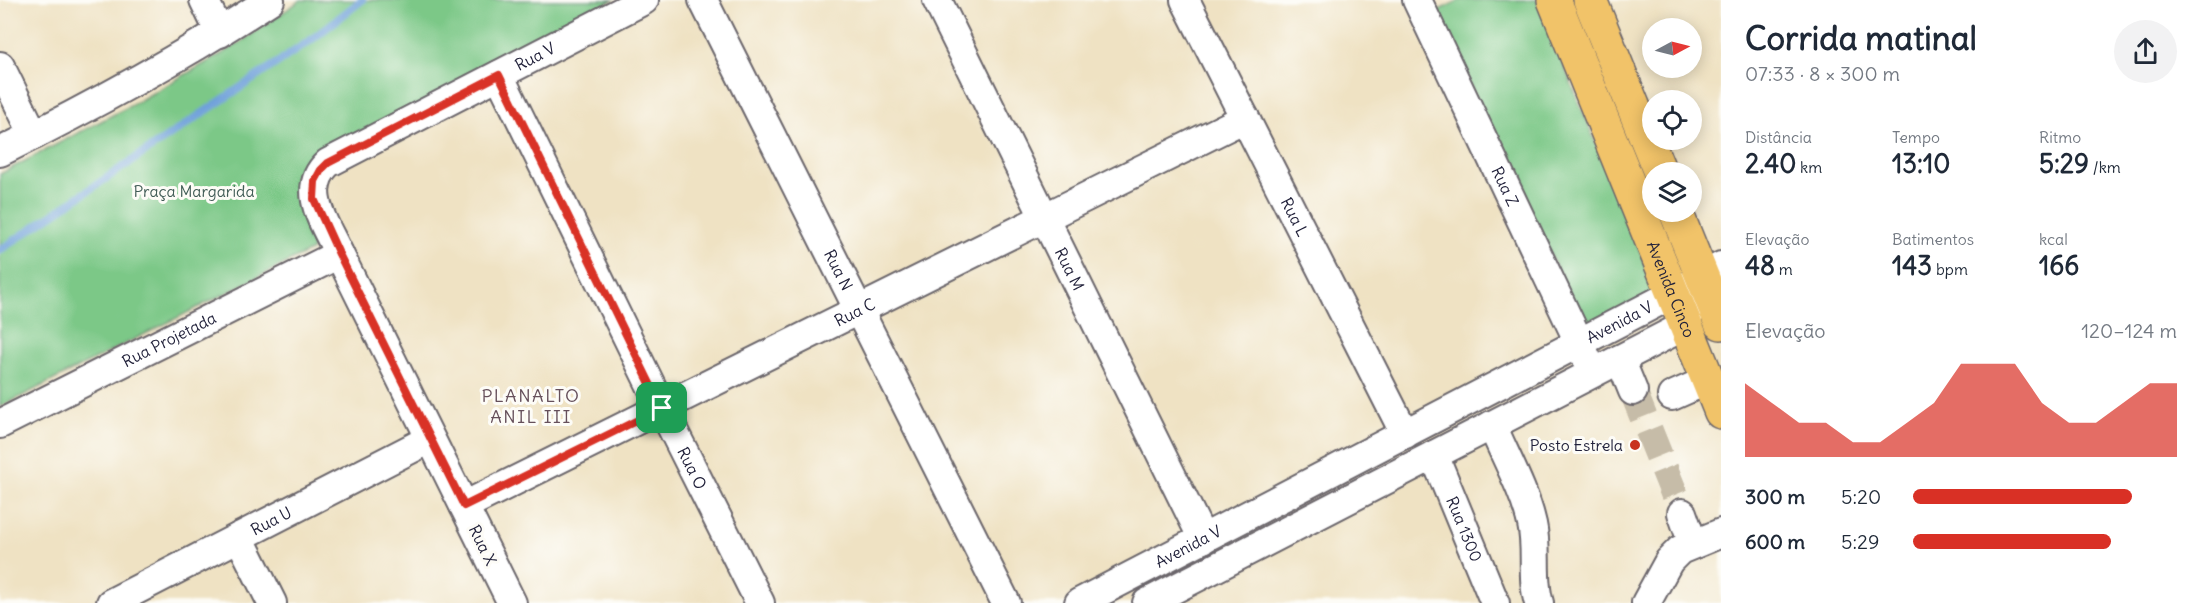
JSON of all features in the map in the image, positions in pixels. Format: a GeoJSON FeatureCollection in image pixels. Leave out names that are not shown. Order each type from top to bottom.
{"type":"FeatureCollection","features":[{"type":"Feature","properties":{"kind":"main road","name":"Avenida Cinco"},"geometry":{"type":"LineString","coordinates":[[1554,0],[1721,412]]}},
{"type":"Feature","properties":{"kind":"main road"},"geometry":{"type":"LineString","coordinates":[[1590,0],[1656,162]]}},
{"type":"Feature","properties":{"kind":"main road","name":"Avenida Cinco"},"geometry":{"type":"LineString","coordinates":[[1682,222],[1711,271],[1721,323]]}},
{"type":"Feature","properties":{"kind":"street"},"geometry":{"type":"LineString","coordinates":[[204,0],[220,33]]}},
{"type":"Feature","properties":{"kind":"street"},"geometry":{"type":"LineString","coordinates":[[0,152],[117,93],[220,33],[270,0]]}},
{"type":"Feature","properties":{"kind":"street","name":"Rua V"},"geometry":{"type":"LineString","coordinates":[[328,163],[644,0]]}},
{"type":"Feature","properties":{"kind":"street","name":"Rua N"},"geometry":{"type":"LineString","coordinates":[[703,0],[1006,603]]}},
{"type":"Feature","properties":{"kind":"street","name":"Rua M"},"geometry":{"type":"LineString","coordinates":[[937,0],[1046,216],[1203,538]]}},
{"type":"Feature","properties":{"kind":"street","name":"Rua L"},"geometry":{"type":"LineString","coordinates":[[1185,0],[1405,434]]}},
{"type":"Feature","properties":{"kind":"street","name":"Rua Z"},"geometry":{"type":"LineString","coordinates":[[1417,0],[1593,373]]}},
{"type":"Feature","properties":{"kind":"street"},"geometry":{"type":"LineString","coordinates":[[0,66],[34,135]]}},
{"type":"Feature","properties":{"kind":"street","name":"Rua O"},"geometry":{"type":"LineString","coordinates":[[499,75],[760,603]]}},
{"type":"Feature","properties":{"kind":"street","name":"Rua C"},"geometry":{"type":"LineString","coordinates":[[464,506],[1245,118]]}},
{"type":"Feature","properties":{"kind":"street","name":"Rua X"},"geometry":{"type":"LineString","coordinates":[[328,163],[315,181],[314,199],[512,603]]}},
{"type":"Feature","properties":{"kind":"street","name":"Rua Projetada"},"geometry":{"type":"LineString","coordinates":[[0,424],[339,254]]}},
{"type":"Feature","properties":{"kind":"street"},"geometry":{"type":"LineString","coordinates":[[1686,325],[1711,271]]}},
{"type":"Feature","properties":{"kind":"street","name":"Avenida V"},"geometry":{"type":"LineString","coordinates":[[1079,603],[1673,294],[1711,271]]}},
{"type":"Feature","properties":{"kind":"street","name":"Avenida V"},"geometry":{"type":"LineString","coordinates":[[1147,603],[1198,591],[1434,455],[1686,325]]}},
{"type":"Feature","properties":{"kind":"street"},"geometry":{"type":"LineString","coordinates":[[1620,359],[1633,391]]}},
{"type":"Feature","properties":{"kind":"street"},"geometry":{"type":"LineString","coordinates":[[1672,396],[1708,380]]}},
{"type":"Feature","properties":{"kind":"street"},"geometry":{"type":"LineString","coordinates":[[1492,425],[1529,511],[1535,542],[1535,589],[1539,603]]}},
{"type":"Feature","properties":{"kind":"street","name":"Rua U"},"geometry":{"type":"LineString","coordinates":[[111,603],[430,439]]}},
{"type":"Feature","properties":{"kind":"street","name":"Rua 1300"},"geometry":{"type":"LineString","coordinates":[[1434,455],[1495,603]]}},
{"type":"Feature","properties":{"kind":"street"},"geometry":{"type":"LineString","coordinates":[[1682,513],[1693,544]]}},
{"type":"Feature","properties":{"kind":"street"},"geometry":{"type":"LineString","coordinates":[[1646,603],[1669,561],[1680,550],[1721,533]]}},
{"type":"Feature","properties":{"kind":"street"},"geometry":{"type":"LineString","coordinates":[[238,537],[272,603]]}},
{"type":"Feature","properties":{"kind":"green space","name":"Praça Margarida"},"geometry":{"type":"Polygon","coordinates":[[[301,0],[613,0],[306,172],[300,201],[311,233],[312,250],[0,407],[0,174],[128,107],[232,48],[301,0]]]}},
{"type":"Feature","properties":{"kind":"green space"},"geometry":{"type":"Polygon","coordinates":[[[1460,0],[1537,0],[1659,297],[1587,332],[1435,12],[1460,0]]]}},
{"type":"Feature","properties":{"kind":"waterway"},"geometry":{"type":"LineString","coordinates":[[0,250],[311,40],[362,0]]}},
{"type":"Feature","properties":{"kind":"tunnel"},"geometry":{"type":"LineString","coordinates":[[1633,391],[1682,513]]}},
{"type":"Feature","properties":{"kind":"place","name":"Posto Estrela"},"geometry":{"type":"Point","coordinates":[1635,445]}},
{"type":"Feature","properties":{"kind":"district","name":"PLANALTO ANIL III"},"geometry":{"type":"Point","coordinates":[531,406]}},
{"type":"Feature","properties":{"kind":"route"},"geometry":{"type":"LineString","coordinates":[[499,75],[662,408],[464,506],[314,199],[315,181],[321,170],[328,163],[499,75]]}}]}
